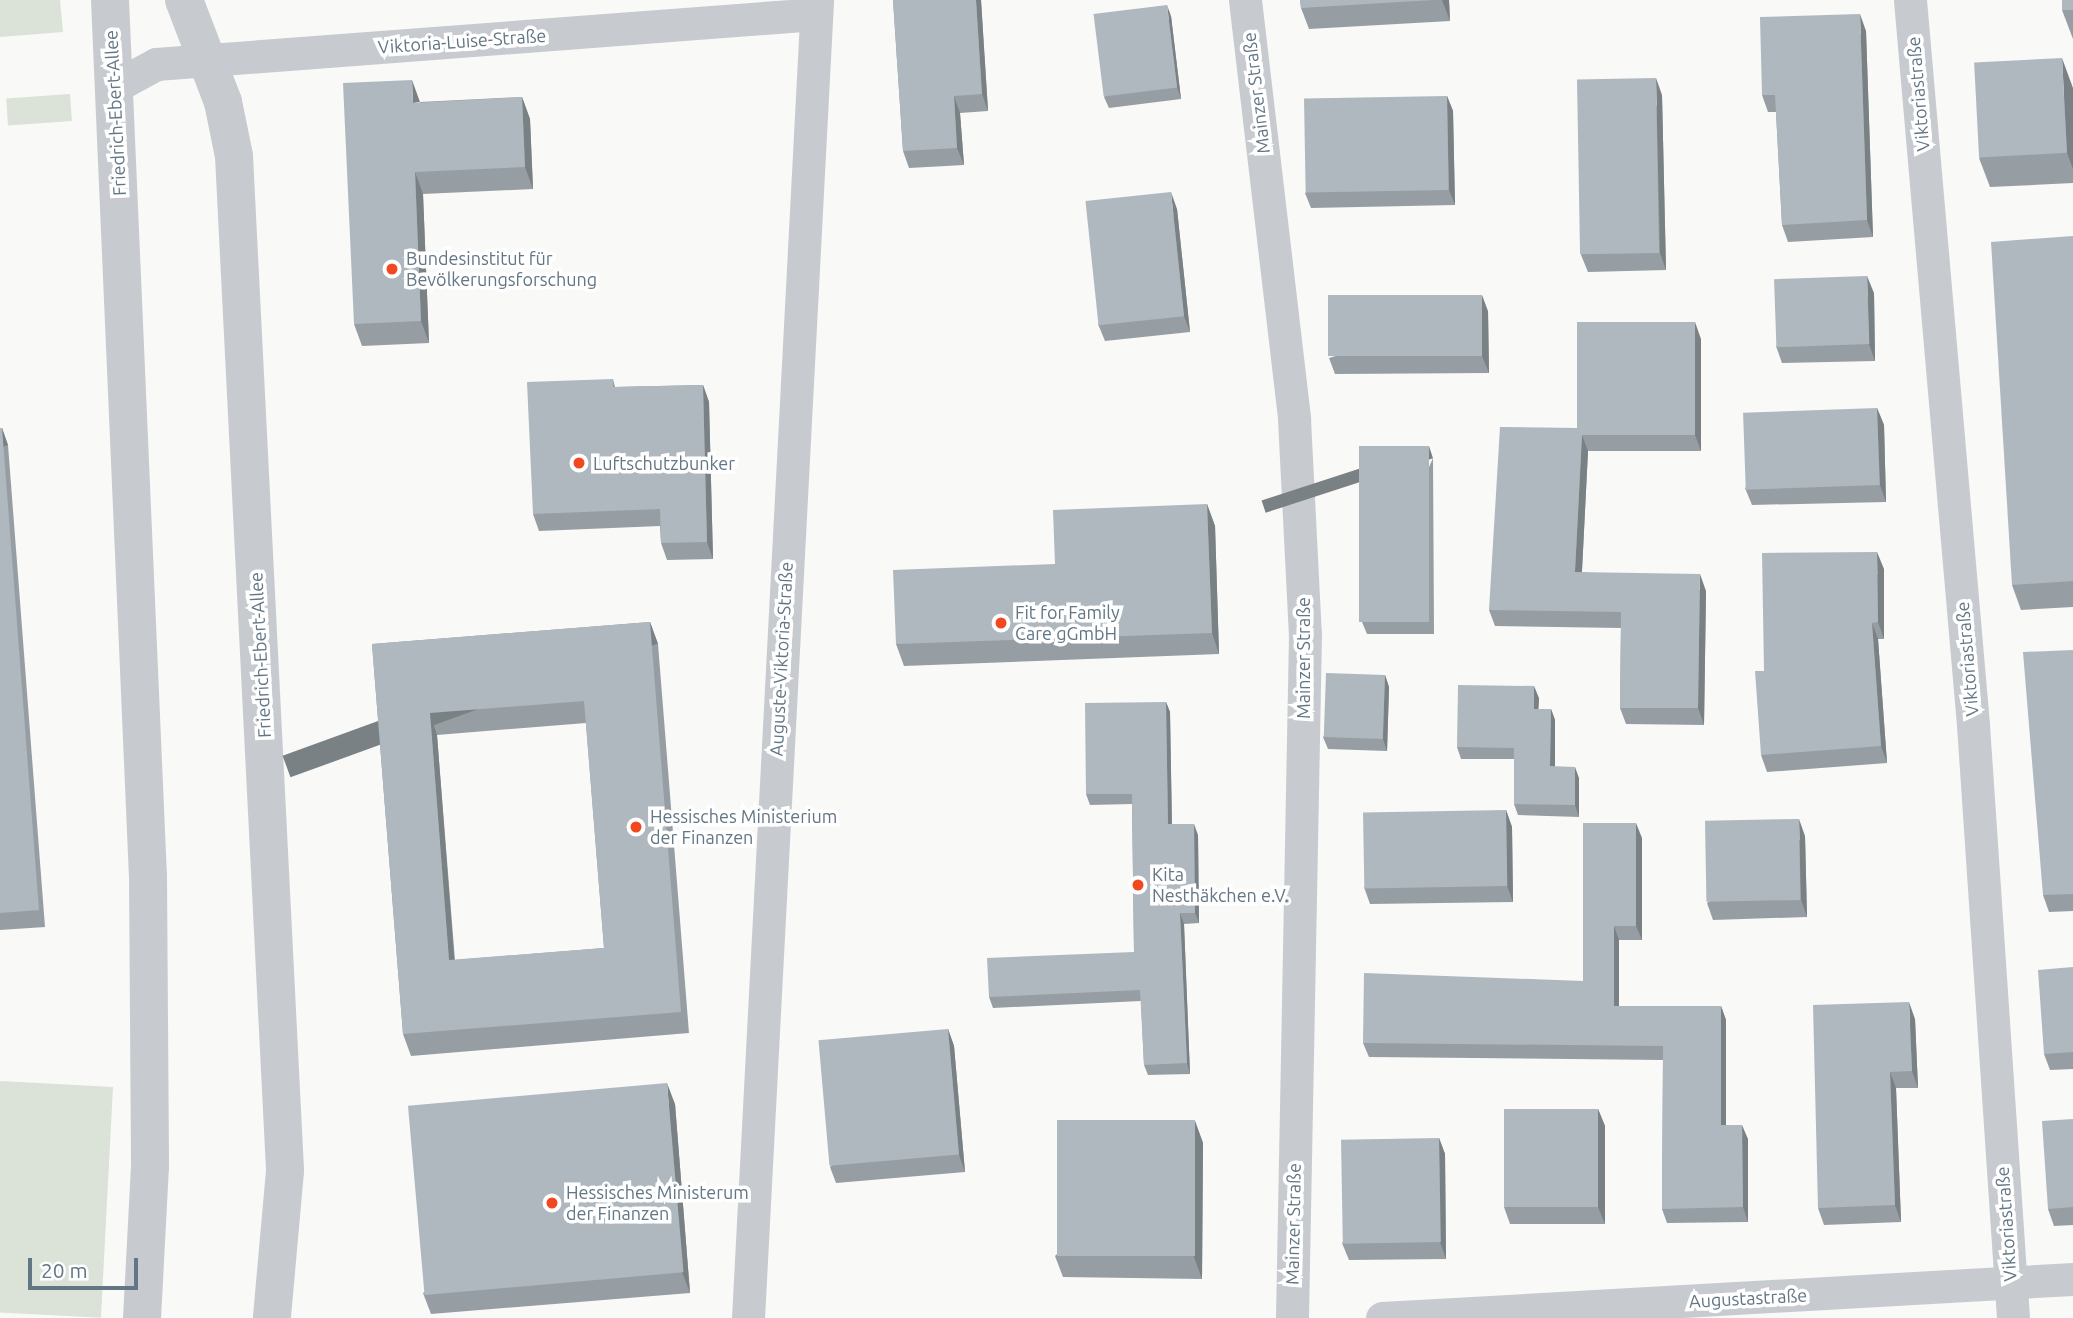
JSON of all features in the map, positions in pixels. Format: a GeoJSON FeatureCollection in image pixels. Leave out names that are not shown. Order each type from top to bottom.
{"type":"FeatureCollection","features":[{"type":"Feature","properties":{"kind":"street","name":"Friedrich-Ebert-Allee"},"geometry":{"type":"LineString","coordinates":[[110,0],[148,876],[150,1166],[142,1318]]}},
{"type":"Feature","properties":{"kind":"street","name":"Friedrich-Ebert-Allee"},"geometry":{"type":"LineString","coordinates":[[184,0],[230,124],[234,156],[274,909],[285,1171],[272,1318]]}},
{"type":"Feature","properties":{"kind":"street","name":"Mainzer Straße"},"geometry":{"type":"LineString","coordinates":[[1245,0],[1294,419],[1305,635],[1292,1318]]}},
{"type":"Feature","properties":{"kind":"street","name":"Viktoriastraße"},"geometry":{"type":"LineString","coordinates":[[1910,0],[1973,725],[2013,1318]]}},
{"type":"Feature","properties":{"kind":"street","name":"Viktoria-Luise-Straße"},"geometry":{"type":"LineString","coordinates":[[114,87],[142,67],[817,7]]}},
{"type":"Feature","properties":{"kind":"street","name":"Auguste-Viktoria-Straße"},"geometry":{"type":"LineString","coordinates":[[748,1318],[817,7]]}},
{"type":"Feature","properties":{"kind":"street","name":"Augustastraße"},"geometry":{"type":"LineString","coordinates":[[1382,1318],[2073,1279]]}},
{"type":"Feature","properties":{"kind":"shaded area"},"geometry":{"type":"Polygon","coordinates":[[[0,0],[60,0],[63,32],[0,37],[0,0]]]}},
{"type":"Feature","properties":{"kind":"shaded area"},"geometry":{"type":"Polygon","coordinates":[[[70,94],[72,121],[8,125],[6,98],[70,94]]]}},
{"type":"Feature","properties":{"kind":"shaded area"},"geometry":{"type":"Polygon","coordinates":[[[0,1081],[113,1087],[101,1318],[0,1312],[0,1081]]]}},
{"type":"Feature","properties":{"kind":"building"},"geometry":{"type":"Polygon","coordinates":[[[893,0],[976,0],[982,94],[954,96],[957,148],[903,151],[893,0]]]}},
{"type":"Feature","properties":{"kind":"building"},"geometry":{"type":"Polygon","coordinates":[[[1300,0],[1433,0],[1301,8],[1300,0]]]}},
{"type":"Feature","properties":{"kind":"building"},"geometry":{"type":"Polygon","coordinates":[[[2062,0],[2073,0],[2073,10],[2062,10],[2062,0]]]}},
{"type":"Feature","properties":{"kind":"building"},"geometry":{"type":"Polygon","coordinates":[[[1167,5],[1177,87],[1104,96],[1094,14],[1167,5]]]}},
{"type":"Feature","properties":{"kind":"building"},"geometry":{"type":"Polygon","coordinates":[[[1860,14],[1867,220],[1782,225],[1775,95],[1762,95],[1760,17],[1860,14]]]}},
{"type":"Feature","properties":{"kind":"building"},"geometry":{"type":"Polygon","coordinates":[[[2062,58],[2067,153],[1979,157],[1974,63],[2062,58]]]}},
{"type":"Feature","properties":{"kind":"building"},"geometry":{"type":"Polygon","coordinates":[[[1656,78],[1659,253],[1580,254],[1577,79],[1656,78]]]}},
{"type":"Feature","properties":{"kind":"building","name":"Bundesinstitut für Bevölkerungsforschung"},"geometry":{"type":"Polygon","coordinates":[[[412,80],[413,103],[522,97],[525,167],[415,172],[421,321],[354,324],[343,83],[412,80]]]}},
{"type":"Feature","properties":{"kind":"building"},"geometry":{"type":"Polygon","coordinates":[[[1447,96],[1449,190],[1306,192],[1304,98],[1447,96]]]}},
{"type":"Feature","properties":{"kind":"building"},"geometry":{"type":"Polygon","coordinates":[[[1171,192],[1184,316],[1099,325],[1085,201],[1171,192]]]}},
{"type":"Feature","properties":{"kind":"building"},"geometry":{"type":"Polygon","coordinates":[[[2073,236],[2073,581],[2012,585],[1991,242],[2073,236]]]}},
{"type":"Feature","properties":{"kind":"building"},"geometry":{"type":"Polygon","coordinates":[[[1867,276],[1869,344],[1776,347],[1774,279],[1867,276]]]}},
{"type":"Feature","properties":{"kind":"building"},"geometry":{"type":"Polygon","coordinates":[[[1328,295],[1482,295],[1482,356],[1328,356],[1328,295]]]}},
{"type":"Feature","properties":{"kind":"building"},"geometry":{"type":"Polygon","coordinates":[[[1577,322],[1695,322],[1695,435],[1582,435],[1575,572],[1700,574],[1698,708],[1620,708],[1621,612],[1489,610],[1500,427],[1577,428],[1577,322]]]}},
{"type":"Feature","properties":{"kind":"building"},"geometry":{"type":"Polygon","coordinates":[[[613,379],[613,387],[703,385],[707,542],[661,543],[660,509],[533,514],[527,382],[613,379]]]}},
{"type":"Feature","properties":{"kind":"building"},"geometry":{"type":"Polygon","coordinates":[[[1877,408],[1880,485],[1746,490],[1743,413],[1877,408]]]}},
{"type":"Feature","properties":{"kind":"building"},"geometry":{"type":"Polygon","coordinates":[[[0,428],[39,910],[0,913],[0,428]]]}},
{"type":"Feature","properties":{"kind":"building"},"geometry":{"type":"Polygon","coordinates":[[[1359,446],[1429,446],[1429,622],[1359,622],[1359,446]]]}},
{"type":"Feature","properties":{"kind":"building"},"geometry":{"type":"Polygon","coordinates":[[[1207,504],[1212,633],[896,644],[893,570],[1055,564],[1053,510],[1207,504]]]}},
{"type":"Feature","properties":{"kind":"building"},"geometry":{"type":"Polygon","coordinates":[[[1877,552],[1878,622],[1872,623],[1881,746],[1761,755],[1755,671],[1764,671],[1762,553],[1877,552]]]}},
{"type":"Feature","properties":{"kind":"building","name":"Hessisches Ministerium der Finanzen"},"geometry":{"type":"Polygon","coordinates":[[[650,622],[681,1012],[403,1034],[372,644],[650,622]],[[584,701],[430,713],[449,960],[604,948],[584,701]]]}},
{"type":"Feature","properties":{"kind":"building"},"geometry":{"type":"Polygon","coordinates":[[[2073,650],[2073,894],[2043,895],[2023,652],[2073,650]]]}},
{"type":"Feature","properties":{"kind":"building"},"geometry":{"type":"Polygon","coordinates":[[[1326,673],[1385,675],[1383,739],[1324,737],[1326,673]]]}},
{"type":"Feature","properties":{"kind":"building"},"geometry":{"type":"Polygon","coordinates":[[[1458,685],[1534,686],[1534,709],[1551,709],[1550,766],[1575,767],[1575,805],[1514,804],[1514,748],[1457,747],[1458,685]]]}},
{"type":"Feature","properties":{"kind":"building"},"geometry":{"type":"Polygon","coordinates":[[[1166,702],[1168,824],[1194,824],[1195,913],[1180,913],[1187,1063],[1144,1065],[1140,990],[989,997],[987,958],[1134,952],[1132,794],[1086,794],[1085,703],[1166,702]]]}},
{"type":"Feature","properties":{"kind":"building"},"geometry":{"type":"Polygon","coordinates":[[[1506,810],[1507,886],[1364,888],[1363,812],[1506,810]]]}},
{"type":"Feature","properties":{"kind":"building"},"geometry":{"type":"Polygon","coordinates":[[[1799,819],[1800,900],[1706,902],[1705,821],[1799,819]]]}},
{"type":"Feature","properties":{"kind":"building"},"geometry":{"type":"Polygon","coordinates":[[[1583,823],[1636,823],[1636,926],[1614,926],[1614,1006],[1721,1006],[1721,1125],[1742,1125],[1743,1207],[1662,1209],[1663,1046],[1363,1043],[1364,973],[1583,981],[1583,823]]]}},
{"type":"Feature","properties":{"kind":"building"},"geometry":{"type":"Polygon","coordinates":[[[2073,967],[2073,1052],[2044,1054],[2038,970],[2073,967]]]}},
{"type":"Feature","properties":{"kind":"building"},"geometry":{"type":"Polygon","coordinates":[[[1909,1002],[1912,1071],[1890,1072],[1895,1205],[1818,1208],[1813,1005],[1909,1002]]]}},
{"type":"Feature","properties":{"kind":"building"},"geometry":{"type":"Polygon","coordinates":[[[948,1029],[959,1155],[829,1166],[818,1040],[948,1029]]]}},
{"type":"Feature","properties":{"kind":"building","name":"Hessisches Ministerum der Finanzen"},"geometry":{"type":"Polygon","coordinates":[[[667,1083],[684,1272],[425,1295],[408,1106],[667,1083]]]}},
{"type":"Feature","properties":{"kind":"building"},"geometry":{"type":"Polygon","coordinates":[[[1504,1109],[1598,1109],[1598,1207],[1504,1207],[1504,1109]]]}},
{"type":"Feature","properties":{"kind":"building"},"geometry":{"type":"Polygon","coordinates":[[[2073,1119],[2073,1207],[2048,1209],[2042,1121],[2073,1119]]]}},
{"type":"Feature","properties":{"kind":"building"},"geometry":{"type":"Polygon","coordinates":[[[1057,1120],[1195,1120],[1195,1256],[1057,1256],[1057,1120]]]}},
{"type":"Feature","properties":{"kind":"building"},"geometry":{"type":"Polygon","coordinates":[[[1439,1138],[1441,1242],[1343,1244],[1341,1140],[1439,1138]]]}},
{"type":"Feature","properties":{"kind":"place","name":"Bundesinstitut für Bevölkerungsforschung"},"geometry":{"type":"Point","coordinates":[392,269]}},
{"type":"Feature","properties":{"kind":"place","name":"Luftschutzbunker"},"geometry":{"type":"Point","coordinates":[579,463]}},
{"type":"Feature","properties":{"kind":"place","name":"Fit for Family Care gGmbH"},"geometry":{"type":"Point","coordinates":[1001,623]}},
{"type":"Feature","properties":{"kind":"place","name":"Hessisches Ministerium der Finanzen"},"geometry":{"type":"Point","coordinates":[636,827]}},
{"type":"Feature","properties":{"kind":"place","name":"Kita Nesthäkchen e.V."},"geometry":{"type":"Point","coordinates":[1138,885]}},
{"type":"Feature","properties":{"kind":"place","name":"Hessisches Ministerum der Finanzen"},"geometry":{"type":"Point","coordinates":[552,1203]}}]}
